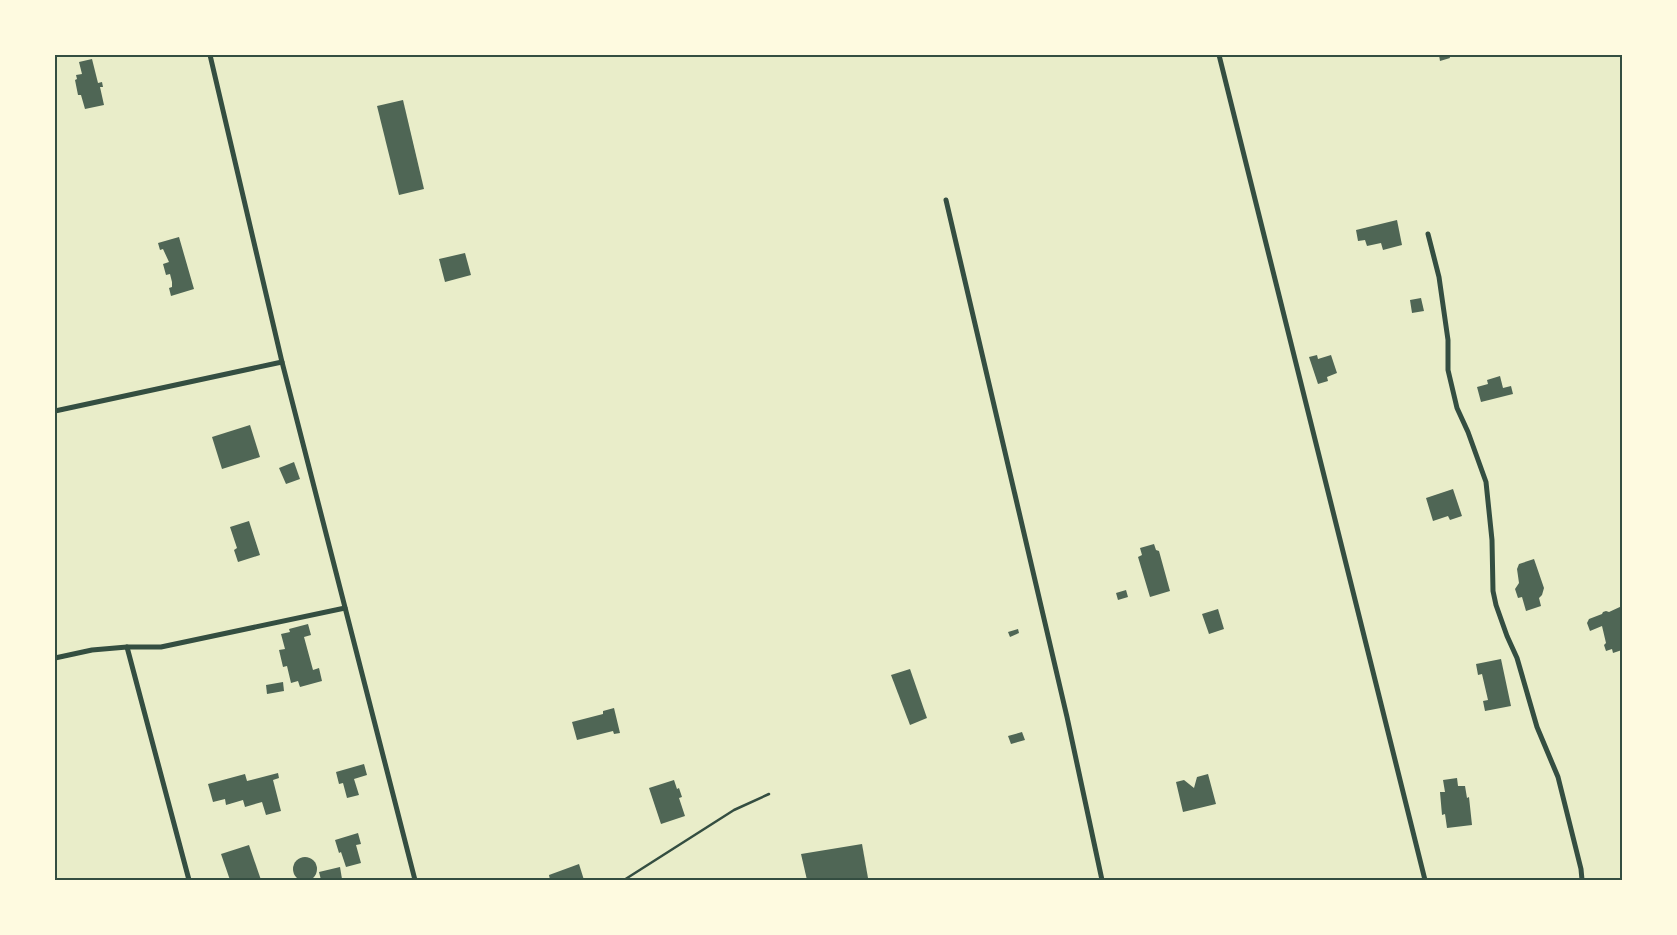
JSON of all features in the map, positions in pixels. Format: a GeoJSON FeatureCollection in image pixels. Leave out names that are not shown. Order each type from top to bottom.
{"type":"FeatureCollection","features":[{"type":"Feature","properties":{"kind":"street"},"geometry":{"type":"LineString","coordinates":[[210,55],[282,362],[415,880]]}},
{"type":"Feature","properties":{"kind":"street"},"geometry":{"type":"LineString","coordinates":[[1219,55],[1425,880]]}},
{"type":"Feature","properties":{"kind":"street"},"geometry":{"type":"LineString","coordinates":[[946,200],[1068,717],[1102,880]]}},
{"type":"Feature","properties":{"kind":"street"},"geometry":{"type":"LineString","coordinates":[[1428,234],[1439,277],[1448,340],[1448,370],[1457,408],[1486,482],[1492,540],[1493,592],[1496,605],[1517,658],[1537,727],[1558,777],[1581,869],[1582,880]]}},
{"type":"Feature","properties":{"kind":"street"},"geometry":{"type":"LineString","coordinates":[[55,411],[282,362]]}},
{"type":"Feature","properties":{"kind":"street"},"geometry":{"type":"LineString","coordinates":[[55,658],[92,650],[161,646],[346,608]]}},
{"type":"Feature","properties":{"kind":"street"},"geometry":{"type":"LineString","coordinates":[[127,647],[189,880]]}},
{"type":"Feature","properties":{"kind":"path"},"geometry":{"type":"LineString","coordinates":[[624,880],[734,810],[769,794]]}},
{"type":"Feature","properties":{"kind":"building"},"geometry":{"type":"Polygon","coordinates":[[[1439,55],[1449,55],[1450,58],[1440,61],[1439,55]]]}},
{"type":"Feature","properties":{"kind":"building"},"geometry":{"type":"Polygon","coordinates":[[[92,59],[98,83],[102,82],[103,87],[100,87],[104,105],[85,109],[81,95],[78,95],[75,80],[77,79],[76,75],[82,74],[79,62],[92,59]]]}},
{"type":"Feature","properties":{"kind":"building"},"geometry":{"type":"Polygon","coordinates":[[[403,100],[424,189],[399,195],[377,106],[403,100]]]}},
{"type":"Feature","properties":{"kind":"building"},"geometry":{"type":"Polygon","coordinates":[[[1397,220],[1402,245],[1383,250],[1381,243],[1367,246],[1365,240],[1358,241],[1356,230],[1397,220]]]}},
{"type":"Feature","properties":{"kind":"building"},"geometry":{"type":"Polygon","coordinates":[[[179,237],[194,289],[171,296],[169,288],[172,287],[172,282],[170,274],[166,275],[163,264],[169,262],[163,249],[160,250],[158,243],[179,237]]]}},
{"type":"Feature","properties":{"kind":"building"},"geometry":{"type":"Polygon","coordinates":[[[465,253],[471,275],[445,282],[439,259],[465,253]]]}},
{"type":"Feature","properties":{"kind":"building"},"geometry":{"type":"Polygon","coordinates":[[[1421,298],[1424,311],[1412,313],[1410,300],[1421,298]]]}},
{"type":"Feature","properties":{"kind":"building"},"geometry":{"type":"Polygon","coordinates":[[[1317,355],[1318,359],[1331,355],[1337,373],[1327,377],[1328,381],[1318,384],[1309,357],[1317,355]]]}},
{"type":"Feature","properties":{"kind":"building"},"geometry":{"type":"Polygon","coordinates":[[[1500,376],[1503,388],[1511,386],[1513,394],[1481,402],[1477,387],[1488,384],[1487,380],[1500,376]]]}},
{"type":"Feature","properties":{"kind":"building"},"geometry":{"type":"Polygon","coordinates":[[[250,425],[260,457],[222,469],[212,437],[250,425]]]}},
{"type":"Feature","properties":{"kind":"building"},"geometry":{"type":"Polygon","coordinates":[[[294,462],[300,479],[286,484],[279,468],[294,462]]]}},
{"type":"Feature","properties":{"kind":"building"},"geometry":{"type":"Polygon","coordinates":[[[1453,489],[1462,516],[1450,520],[1448,516],[1433,521],[1426,498],[1453,489]]]}},
{"type":"Feature","properties":{"kind":"building"},"geometry":{"type":"Polygon","coordinates":[[[249,521],[260,555],[238,562],[234,550],[237,548],[230,527],[249,521]]]}},
{"type":"Feature","properties":{"kind":"building"},"geometry":{"type":"Polygon","coordinates":[[[1154,544],[1156,550],[1159,551],[1170,591],[1150,597],[1138,557],[1142,555],[1140,548],[1154,544]]]}},
{"type":"Feature","properties":{"kind":"building"},"geometry":{"type":"Polygon","coordinates":[[[1534,559],[1544,588],[1539,598],[1541,606],[1526,611],[1522,597],[1518,598],[1515,589],[1519,583],[1517,569],[1519,564],[1534,559]]]}},
{"type":"Feature","properties":{"kind":"building"},"geometry":{"type":"Polygon","coordinates":[[[1126,590],[1128,597],[1118,600],[1116,593],[1126,590]]]}},
{"type":"Feature","properties":{"kind":"building"},"geometry":{"type":"Polygon","coordinates":[[[1622,606],[1622,650],[1613,653],[1612,649],[1606,651],[1602,626],[1590,631],[1587,623],[1589,619],[1603,612],[1609,612],[1622,606]]]}},
{"type":"Feature","properties":{"kind":"building"},"geometry":{"type":"Polygon","coordinates":[[[1218,609],[1224,629],[1209,634],[1202,614],[1218,609]]]}},
{"type":"Feature","properties":{"kind":"building"},"geometry":{"type":"Polygon","coordinates":[[[308,624],[311,635],[304,637],[313,670],[319,668],[322,681],[300,687],[298,681],[291,683],[287,666],[283,667],[279,650],[285,649],[281,634],[290,632],[289,629],[308,624]]]}},
{"type":"Feature","properties":{"kind":"building"},"geometry":{"type":"Polygon","coordinates":[[[1018,629],[1019,633],[1010,637],[1008,632],[1018,629]]]}},
{"type":"Feature","properties":{"kind":"building"},"geometry":{"type":"Polygon","coordinates":[[[1501,659],[1511,706],[1485,711],[1483,701],[1488,700],[1482,674],[1478,675],[1476,664],[1501,659]]]}},
{"type":"Feature","properties":{"kind":"building"},"geometry":{"type":"Polygon","coordinates":[[[910,669],[927,718],[910,725],[891,675],[910,669]]]}},
{"type":"Feature","properties":{"kind":"building"},"geometry":{"type":"Polygon","coordinates":[[[283,682],[284,691],[267,694],[266,685],[283,682]]]}},
{"type":"Feature","properties":{"kind":"building"},"geometry":{"type":"Polygon","coordinates":[[[614,708],[620,733],[614,734],[613,731],[577,740],[572,722],[603,714],[603,711],[614,708]]]}},
{"type":"Feature","properties":{"kind":"building"},"geometry":{"type":"Polygon","coordinates":[[[1022,732],[1025,740],[1011,744],[1008,736],[1022,732]]]}},
{"type":"Feature","properties":{"kind":"building"},"geometry":{"type":"Polygon","coordinates":[[[364,764],[367,775],[354,779],[359,795],[347,798],[343,783],[339,784],[336,772],[364,764]]]}},
{"type":"Feature","properties":{"kind":"building"},"geometry":{"type":"Polygon","coordinates":[[[278,773],[279,778],[273,780],[281,811],[266,815],[262,802],[245,807],[243,800],[226,805],[225,799],[213,802],[208,784],[245,774],[247,781],[278,773]]]}},
{"type":"Feature","properties":{"kind":"building"},"geometry":{"type":"Polygon","coordinates":[[[1208,774],[1216,804],[1183,812],[1176,782],[1184,780],[1194,788],[1197,777],[1208,774]]]}},
{"type":"Feature","properties":{"kind":"building"},"geometry":{"type":"Polygon","coordinates":[[[1457,778],[1458,786],[1465,786],[1467,798],[1469,797],[1472,825],[1447,828],[1445,814],[1442,815],[1440,792],[1445,792],[1443,780],[1457,778]]]}},
{"type":"Feature","properties":{"kind":"building"},"geometry":{"type":"Polygon","coordinates":[[[674,780],[682,797],[679,798],[685,816],[661,824],[649,788],[674,780]]]}},
{"type":"Feature","properties":{"kind":"building"},"geometry":{"type":"Polygon","coordinates":[[[358,833],[361,844],[356,845],[361,863],[346,867],[335,840],[358,833]]]}},
{"type":"Feature","properties":{"kind":"building"},"geometry":{"type":"Polygon","coordinates":[[[862,844],[868,878],[855,880],[807,880],[801,854],[862,844]]]}},
{"type":"Feature","properties":{"kind":"building"},"geometry":{"type":"Polygon","coordinates":[[[249,845],[261,880],[230,880],[221,854],[249,845]]]}},
{"type":"Feature","properties":{"kind":"building"},"geometry":{"type":"Polygon","coordinates":[[[305,857],[310,858],[316,864],[316,874],[310,880],[305,881],[300,880],[294,874],[293,869],[294,864],[300,858],[305,857]]]}},
{"type":"Feature","properties":{"kind":"building"},"geometry":{"type":"Polygon","coordinates":[[[579,864],[584,880],[550,880],[549,875],[579,864]]]}},
{"type":"Feature","properties":{"kind":"building"},"geometry":{"type":"Polygon","coordinates":[[[340,867],[342,879],[321,880],[319,872],[340,867]]]}}]}
